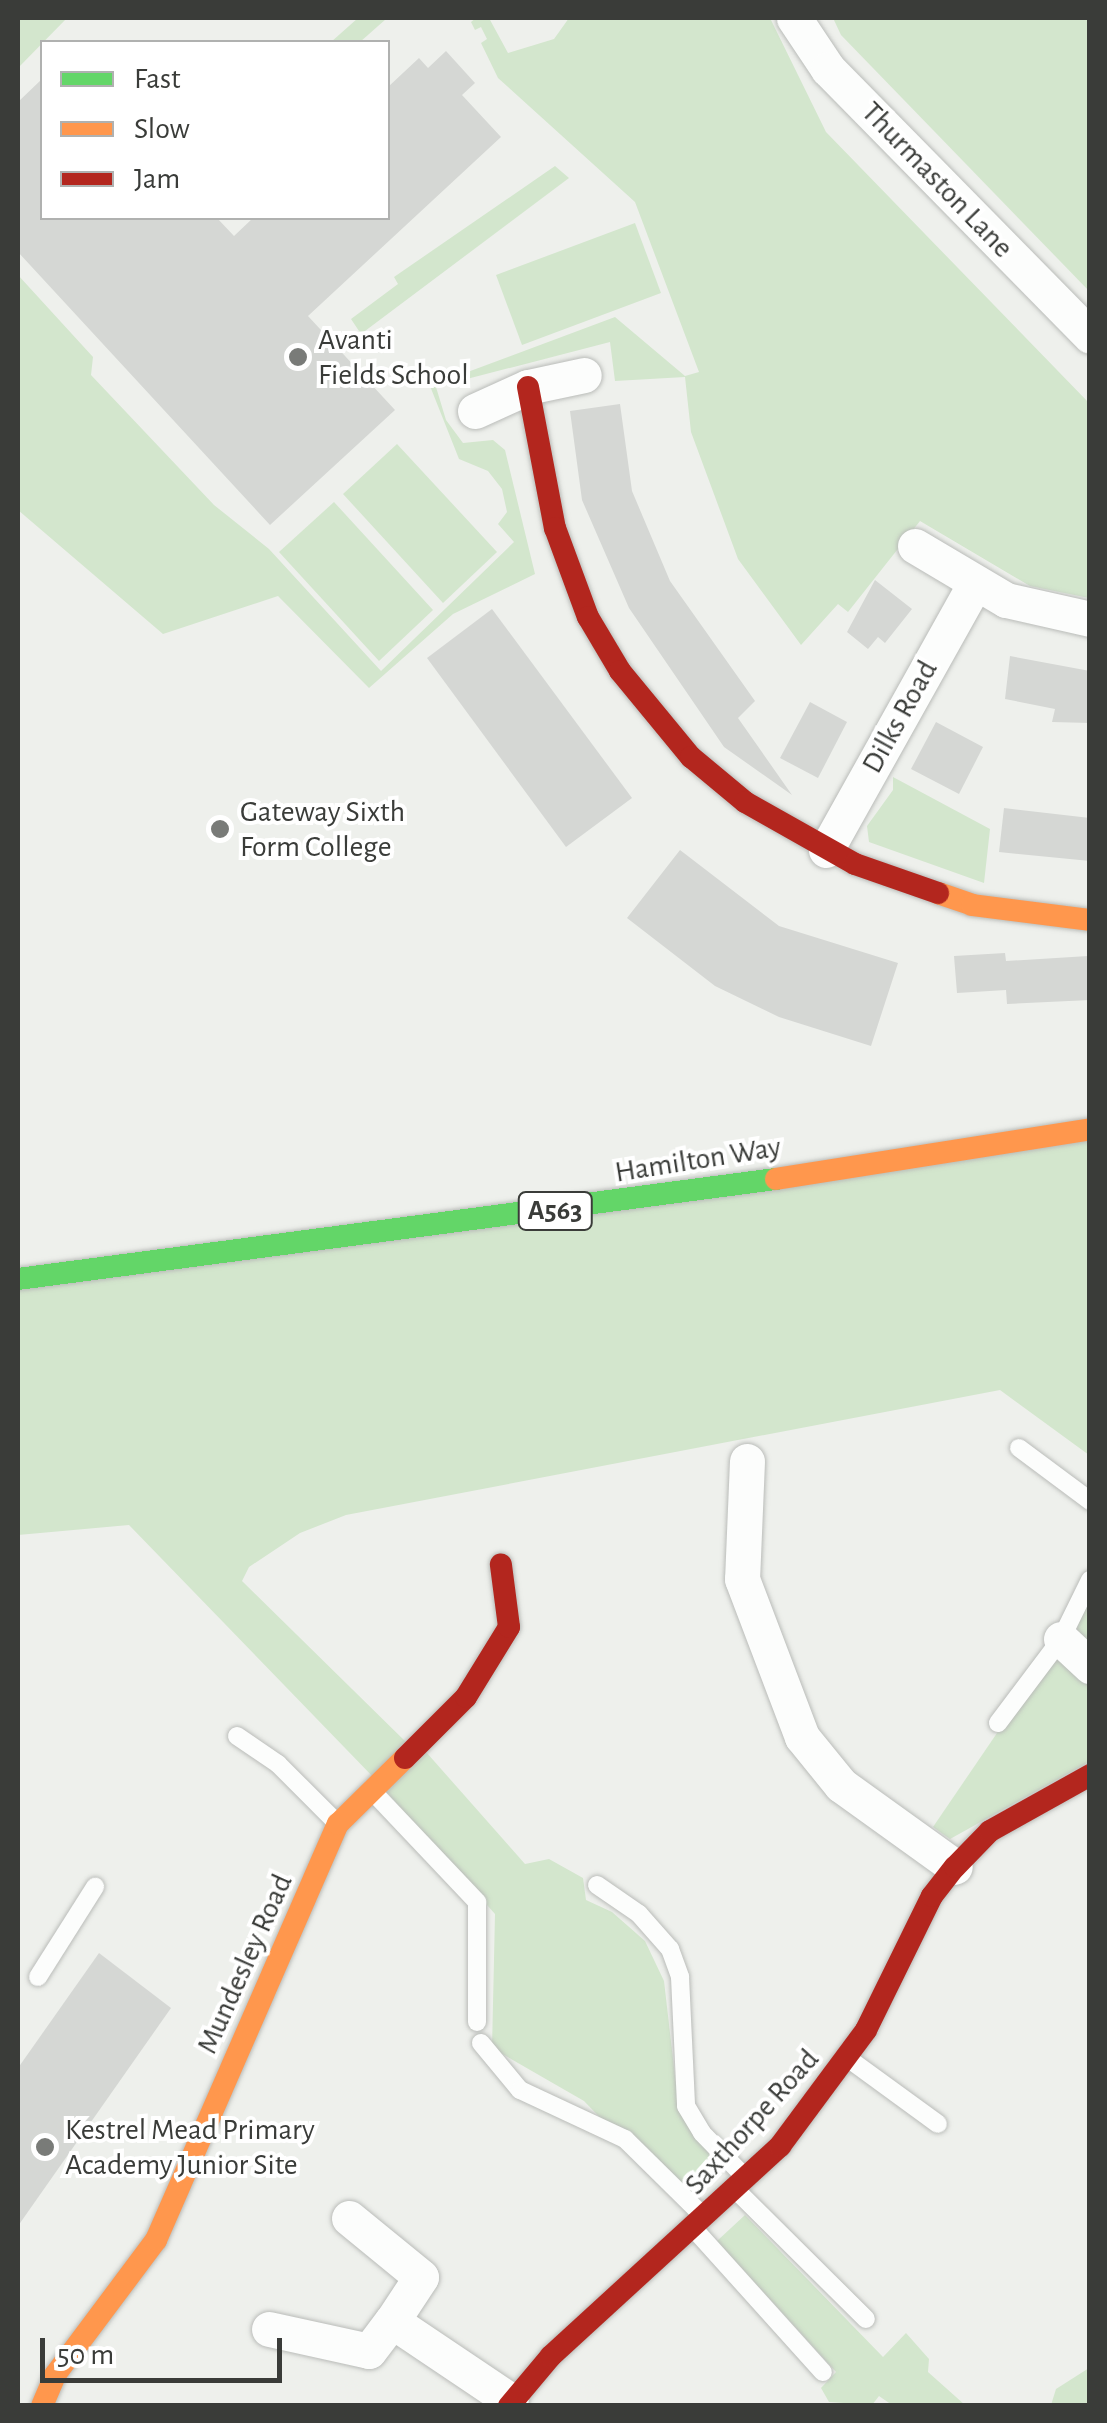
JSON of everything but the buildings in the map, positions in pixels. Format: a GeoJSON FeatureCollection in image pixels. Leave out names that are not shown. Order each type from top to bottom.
{"type":"FeatureCollection","features":[{"type":"Feature","properties":{"kind":"main road"},"geometry":{"type":"LineString","coordinates":[[528,388],[562,551],[609,654],[703,769],[826,850],[952,900],[1090,920]]}},
{"type":"Feature","properties":{"kind":"main road","name":"Hamilton Way"},"geometry":{"type":"LineString","coordinates":[[18,1279],[653,1199],[1090,1129]]}},
{"type":"Feature","properties":{"kind":"main road","name":"Mundesley Road"},"geometry":{"type":"LineString","coordinates":[[42,2406],[55,2375],[156,2240],[338,1824],[466,1697],[508,1627],[501,1566]]}},
{"type":"Feature","properties":{"kind":"main road","name":"Saxthorpe Road"},"geometry":{"type":"LineString","coordinates":[[510,2403],[551,2356],[741,2184],[848,2058],[932,1896],[955,1867],[990,1831],[1090,1775]]}},
{"type":"Feature","properties":{"kind":"street","name":"Thurmaston Lane"},"geometry":{"type":"LineString","coordinates":[[794,18],[828,69],[1090,336]]}},
{"type":"Feature","properties":{"kind":"street"},"geometry":{"type":"LineString","coordinates":[[475,411],[528,388],[584,375]]}},
{"type":"Feature","properties":{"kind":"street"},"geometry":{"type":"LineString","coordinates":[[915,546],[974,584],[1037,611],[1090,619]]}},
{"type":"Feature","properties":{"kind":"street","name":"Dilks Road"},"geometry":{"type":"LineString","coordinates":[[826,850],[974,584]]}},
{"type":"Feature","properties":{"kind":"street"},"geometry":{"type":"LineString","coordinates":[[747,1461],[742,1579],[802,1737],[841,1785],[955,1867]]}},
{"type":"Feature","properties":{"kind":"street"},"geometry":{"type":"LineString","coordinates":[[1061,1639],[1090,1666]]}},
{"type":"Feature","properties":{"kind":"street"},"geometry":{"type":"LineString","coordinates":[[269,2329],[369,2352],[392,2321],[421,2277],[349,2218]]}},
{"type":"Feature","properties":{"kind":"street"},"geometry":{"type":"LineString","coordinates":[[392,2321],[510,2403]]}},
{"type":"Feature","properties":{"kind":"lane"},"geometry":{"type":"LineString","coordinates":[[1020,1448],[1090,1501]]}},
{"type":"Feature","properties":{"kind":"lane"},"geometry":{"type":"LineString","coordinates":[[998,1723],[1061,1639],[1090,1580]]}},
{"type":"Feature","properties":{"kind":"lane"},"geometry":{"type":"LineString","coordinates":[[237,1736],[278,1764],[338,1824]]}},
{"type":"Feature","properties":{"kind":"lane"},"geometry":{"type":"LineString","coordinates":[[372,1790],[477,1902],[477,2022]]}},
{"type":"Feature","properties":{"kind":"lane"},"geometry":{"type":"LineString","coordinates":[[597,1885],[639,1914],[670,1949],[680,1977],[686,2106],[702,2133],[741,2184],[866,2319]]}},
{"type":"Feature","properties":{"kind":"lane"},"geometry":{"type":"LineString","coordinates":[[38,1977],[95,1887]]}},
{"type":"Feature","properties":{"kind":"lane"},"geometry":{"type":"LineString","coordinates":[[481,2042],[520,2090],[625,2140],[823,2372]]}},
{"type":"Feature","properties":{"kind":"lane"},"geometry":{"type":"LineString","coordinates":[[848,2058],[938,2124]]}},
{"type":"Feature","properties":{"kind":"green space"},"geometry":{"type":"Polygon","coordinates":[[[18,18],[67,18],[45,40],[40,40],[40,46],[18,68],[18,18]]]}},
{"type":"Feature","properties":{"kind":"green space"},"geometry":{"type":"Polygon","coordinates":[[[358,18],[386,19],[362,40],[333,40],[358,18]]]}},
{"type":"Feature","properties":{"kind":"green space"},"geometry":{"type":"Polygon","coordinates":[[[489,18],[508,53],[554,39],[569,18],[770,18],[826,132],[1089,403],[1089,598],[1030,586],[920,521],[848,612],[838,604],[801,645],[738,559],[691,432],[685,377],[615,381],[610,342],[436,387],[446,420],[463,443],[493,440],[505,450],[535,574],[453,614],[369,688],[278,596],[163,634],[18,510],[18,275],[93,357],[91,375],[214,505],[269,549],[381,671],[514,542],[498,524],[507,512],[502,489],[488,471],[459,459],[430,386],[615,317],[685,376],[699,372],[635,202],[498,78],[481,43],[487,39],[481,27],[475,30],[471,22],[489,18]]]}},
{"type":"Feature","properties":{"kind":"green space"},"geometry":{"type":"Polygon","coordinates":[[[833,18],[1089,18],[1089,291],[841,35],[833,18]]]}},
{"type":"Feature","properties":{"kind":"green space"},"geometry":{"type":"Polygon","coordinates":[[[555,166],[569,178],[361,334],[351,319],[398,284],[394,277],[555,166]]]}},
{"type":"Feature","properties":{"kind":"green space"},"geometry":{"type":"Polygon","coordinates":[[[635,223],[661,293],[522,345],[496,275],[635,223]]]}},
{"type":"Feature","properties":{"kind":"green space"},"geometry":{"type":"Polygon","coordinates":[[[397,444],[497,552],[443,603],[343,494],[397,444]]]}},
{"type":"Feature","properties":{"kind":"green space"},"geometry":{"type":"Polygon","coordinates":[[[334,502],[433,610],[379,661],[279,552],[334,502]]]}},
{"type":"Feature","properties":{"kind":"green space"},"geometry":{"type":"Polygon","coordinates":[[[893,777],[990,829],[984,883],[869,842],[867,826],[893,790],[893,777]]]}},
{"type":"Feature","properties":{"kind":"green space"},"geometry":{"type":"Polygon","coordinates":[[[1089,1128],[1089,1455],[1000,1390],[346,1515],[300,1533],[249,1567],[242,1581],[408,1744],[376,1780],[129,1525],[18,1535],[18,1273],[1089,1128]]]}},
{"type":"Feature","properties":{"kind":"green space"},"geometry":{"type":"Polygon","coordinates":[[[1089,1598],[1089,1762],[950,1839],[933,1827],[1089,1598]]]}},
{"type":"Feature","properties":{"kind":"green space"},"geometry":{"type":"Polygon","coordinates":[[[419,1744],[525,1864],[549,1859],[583,1878],[586,1900],[612,1912],[645,1941],[664,1981],[679,2111],[723,2169],[687,2207],[584,2101],[492,2048],[495,1914],[384,1789],[419,1744]]]}},
{"type":"Feature","properties":{"kind":"green space"},"geometry":{"type":"Polygon","coordinates":[[[745,2215],[883,2357],[906,2333],[929,2359],[928,2372],[965,2405],[892,2405],[879,2396],[872,2405],[829,2402],[821,2388],[836,2372],[717,2241],[745,2215]]]}},
{"type":"Feature","properties":{"kind":"green space"},"geometry":{"type":"Polygon","coordinates":[[[1089,2368],[1089,2405],[1051,2405],[1056,2389],[1089,2368]]]}},
{"type":"Feature","properties":{"kind":"traffic: fast"},"geometry":{"type":"LineString","coordinates":[[18,1279],[776,1179]]}},
{"type":"Feature","properties":{"kind":"traffic: slow"},"geometry":{"type":"LineString","coordinates":[[938,893],[972,905],[1090,920]]}},
{"type":"Feature","properties":{"kind":"traffic: slow"},"geometry":{"type":"LineString","coordinates":[[776,1179],[1090,1129]]}},
{"type":"Feature","properties":{"kind":"traffic: slow"},"geometry":{"type":"LineString","coordinates":[[42,2406],[55,2375],[156,2240],[338,1824],[405,1758]]}},
{"type":"Feature","properties":{"kind":"traffic: jam"},"geometry":{"type":"LineString","coordinates":[[528,387],[555,528],[588,617],[620,671],[691,757],[745,802],[855,864],[938,893]]}},
{"type":"Feature","properties":{"kind":"traffic: jam"},"geometry":{"type":"LineString","coordinates":[[405,1758],[466,1697],[509,1627],[501,1565]]}},
{"type":"Feature","properties":{"kind":"traffic: jam"},"geometry":{"type":"LineString","coordinates":[[509,2406],[551,2356],[780,2146],[866,2030],[932,1896],[955,1867],[990,1831],[1090,1775]]}},
{"type":"Feature","properties":{"kind":"place","name":"Avanti Fields School"},"geometry":{"type":"Point","coordinates":[298,357]}},
{"type":"Feature","properties":{"kind":"place","name":"Gateway Sixth Form College"},"geometry":{"type":"Point","coordinates":[220,829]}},
{"type":"Feature","properties":{"kind":"place","name":"Kestrel Mead Primary Academy Junior Site"},"geometry":{"type":"Point","coordinates":[45,2147]}}]}
